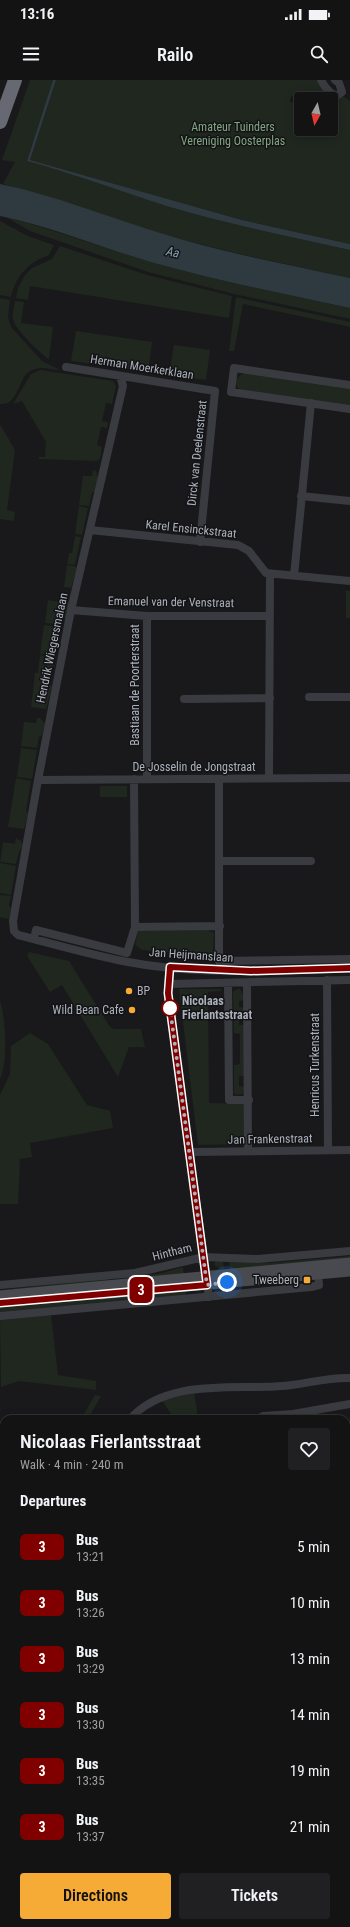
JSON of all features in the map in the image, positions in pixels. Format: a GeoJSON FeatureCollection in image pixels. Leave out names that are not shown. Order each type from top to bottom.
{"type":"FeatureCollection","features":[{"type":"Feature","properties":{"kind":"highway"},"geometry":{"type":"LineString","coordinates":[[0,122],[15,80]]}},
{"type":"Feature","properties":{"kind":"street"},"geometry":{"type":"LineString","coordinates":[[321,80],[334,96],[338,96],[342,92],[342,88],[335,80]]}},
{"type":"Feature","properties":{"kind":"street","name":"Herman Moerkerklaan"},"geometry":{"type":"LineString","coordinates":[[66,367],[215,391]]}},
{"type":"Feature","properties":{"kind":"street"},"geometry":{"type":"LineString","coordinates":[[350,385],[234,368],[231,392],[350,409]]}},
{"type":"Feature","properties":{"kind":"street","name":"Hendrik Wiegersmalaan"},"geometry":{"type":"LineString","coordinates":[[12,927],[38,780],[72,610],[123,386],[120,376]]}},
{"type":"Feature","properties":{"kind":"street","name":"Dirck van Deelenstraat"},"geometry":{"type":"LineString","coordinates":[[200,542],[215,391]]}},
{"type":"Feature","properties":{"kind":"street"},"geometry":{"type":"LineString","coordinates":[[294,576],[311,403]]}},
{"type":"Feature","properties":{"kind":"street"},"geometry":{"type":"LineString","coordinates":[[302,496],[350,501]]}},
{"type":"Feature","properties":{"kind":"street","name":"Karel Ensinckstraat"},"geometry":{"type":"LineString","coordinates":[[90,530],[244,547],[263,570],[270,574]]}},
{"type":"Feature","properties":{"kind":"street"},"geometry":{"type":"LineString","coordinates":[[269,778],[270,574],[350,581]]}},
{"type":"Feature","properties":{"kind":"street","name":"Emanuel van der Venstraat"},"geometry":{"type":"LineString","coordinates":[[72,610],[147,616],[270,616]]}},
{"type":"Feature","properties":{"kind":"street","name":"Bastiaan de Poorterstraat"},"geometry":{"type":"LineString","coordinates":[[147,616],[147,779]]}},
{"type":"Feature","properties":{"kind":"street"},"geometry":{"type":"LineString","coordinates":[[309,697],[350,697]]}},
{"type":"Feature","properties":{"kind":"street"},"geometry":{"type":"LineString","coordinates":[[184,699],[270,698]]}},
{"type":"Feature","properties":{"kind":"street"},"geometry":{"type":"LineString","coordinates":[[135,927],[220,926],[219,778]]}},
{"type":"Feature","properties":{"kind":"street","name":"De Josselin de Jongstraat"},"geometry":{"type":"LineString","coordinates":[[38,780],[350,778]]}},
{"type":"Feature","properties":{"kind":"street"},"geometry":{"type":"LineString","coordinates":[[34,939],[36,930],[127,953],[135,927],[134,779]]}},
{"type":"Feature","properties":{"kind":"street"},"geometry":{"type":"LineString","coordinates":[[219,861],[311,861]]}},
{"type":"Feature","properties":{"kind":"street","name":"Jan Heijmanslaan"},"geometry":{"type":"LineString","coordinates":[[220,926],[219,961],[350,959]]}},
{"type":"Feature","properties":{"kind":"street","name":"Jan Heijmanslaan"},"geometry":{"type":"LineString","coordinates":[[12,927],[18,935],[128,962],[170,967],[251,971],[350,968]]}},
{"type":"Feature","properties":{"kind":"street"},"geometry":{"type":"LineString","coordinates":[[170,967],[168,993],[209,1297]]}},
{"type":"Feature","properties":{"kind":"street","name":"Henricus Turkenstraat"},"geometry":{"type":"LineString","coordinates":[[327,980],[328,1150]]}},
{"type":"Feature","properties":{"kind":"street","name":"Jan Heijmanslaan"},"geometry":{"type":"LineString","coordinates":[[169,984],[350,980]]}},
{"type":"Feature","properties":{"kind":"street"},"geometry":{"type":"LineString","coordinates":[[228,983],[229,1100],[249,1100]]}},
{"type":"Feature","properties":{"kind":"street"},"geometry":{"type":"LineString","coordinates":[[247,983],[249,1100],[248,1151]]}},
{"type":"Feature","properties":{"kind":"street","name":"Jan Frankenstraat"},"geometry":{"type":"LineString","coordinates":[[190,1152],[350,1150]]}},
{"type":"Feature","properties":{"kind":"street","name":"Hintham"},"geometry":{"type":"LineString","coordinates":[[0,1285],[135,1273],[204,1257],[264,1259],[350,1252]]}},
{"type":"Feature","properties":{"kind":"street","name":"Hintham"},"geometry":{"type":"LineString","coordinates":[[0,1303],[207,1281],[350,1263]]}},
{"type":"Feature","properties":{"kind":"street","name":"Hintham"},"geometry":{"type":"LineString","coordinates":[[0,1316],[209,1297],[318,1280],[350,1271]]}},
{"type":"Feature","properties":{"kind":"street","name":"Hintham"},"geometry":{"type":"LineString","coordinates":[[0,1296],[207,1281],[318,1280]]}},
{"type":"Feature","properties":{"kind":"street"},"geometry":{"type":"LineString","coordinates":[[134,1415],[140,1408],[173,1393],[191,1390],[284,1386],[339,1378],[350,1378]]}},
{"type":"Feature","properties":{"kind":"street"},"geometry":{"type":"LineString","coordinates":[[278,1415],[293,1414],[350,1404]]}},
{"type":"Feature","properties":{"kind":"green space"},"geometry":{"type":"Polygon","coordinates":[[[30,80],[53,80],[27,161],[62,171],[166,206],[235,224],[350,250],[350,278],[182,240],[3,184],[15,162],[2,160],[30,80]]]}},
{"type":"Feature","properties":{"kind":"green space","name":"Amateur Tuinders Vereniging Oosterplas"},"geometry":{"type":"Polygon","coordinates":[[[56,80],[319,80],[328,92],[294,92],[294,97],[291,96],[290,102],[294,103],[294,136],[338,136],[338,100],[343,96],[350,101],[350,244],[242,220],[30,160],[56,80]]]}},
{"type":"Feature","properties":{"kind":"green space"},"geometry":{"type":"Polygon","coordinates":[[[6,217],[178,270],[350,308],[350,319],[234,294],[148,272],[30,231],[6,217]]]}},
{"type":"Feature","properties":{"kind":"green space"},"geometry":{"type":"Polygon","coordinates":[[[0,221],[28,236],[54,245],[49,255],[35,261],[24,270],[16,282],[11,297],[0,295],[0,221]]]}},
{"type":"Feature","properties":{"kind":"green space"},"geometry":{"type":"Polygon","coordinates":[[[60,246],[147,275],[232,296],[229,318],[30,286],[28,300],[16,298],[18,288],[25,275],[32,268],[52,259],[60,246]]]}},
{"type":"Feature","properties":{"kind":"green space"},"geometry":{"type":"Polygon","coordinates":[[[236,297],[350,322],[350,327],[243,304],[234,351],[229,351],[236,297]]]}},
{"type":"Feature","properties":{"kind":"green space"},"geometry":{"type":"Polygon","coordinates":[[[0,298],[10,300],[8,317],[11,327],[42,361],[60,370],[38,368],[30,371],[22,380],[11,401],[0,404],[0,298]]]}},
{"type":"Feature","properties":{"kind":"green space"},"geometry":{"type":"Polygon","coordinates":[[[15,301],[24,302],[21,323],[53,327],[49,359],[28,341],[18,329],[13,319],[15,301]]]}},
{"type":"Feature","properties":{"kind":"green space"},"geometry":{"type":"Polygon","coordinates":[[[76,331],[152,342],[148,372],[71,361],[76,331]]]}},
{"type":"Feature","properties":{"kind":"green space"},"geometry":{"type":"Polygon","coordinates":[[[174,345],[210,350],[206,380],[169,375],[174,345]]]}},
{"type":"Feature","properties":{"kind":"green space"},"geometry":{"type":"Polygon","coordinates":[[[40,370],[113,381],[116,386],[112,404],[106,403],[102,421],[108,422],[107,428],[101,427],[97,445],[102,447],[100,459],[96,461],[39,459],[39,457],[45,457],[46,442],[22,401],[13,404],[31,374],[40,370]]]}},
{"type":"Feature","properties":{"kind":"green space"},"geometry":{"type":"Polygon","coordinates":[[[245,373],[350,388],[350,406],[243,390],[238,388],[236,381],[238,377],[245,373]]]}},
{"type":"Feature","properties":{"kind":"green space"},"geometry":{"type":"Polygon","coordinates":[[[0,424],[15,450],[7,510],[15,512],[14,521],[0,519],[0,424]]]}},
{"type":"Feature","properties":{"kind":"green space"},"geometry":{"type":"Polygon","coordinates":[[[93,470],[96,471],[98,478],[89,506],[79,505],[83,476],[92,476],[93,470]]]}},
{"type":"Feature","properties":{"kind":"green space"},"geometry":{"type":"Polygon","coordinates":[[[79,506],[88,508],[82,535],[75,534],[79,506]]]}},
{"type":"Feature","properties":{"kind":"green space"},"geometry":{"type":"Polygon","coordinates":[[[75,536],[81,537],[75,565],[67,564],[69,553],[72,553],[75,536]]]}},
{"type":"Feature","properties":{"kind":"green space"},"geometry":{"type":"Polygon","coordinates":[[[67,565],[75,566],[77,568],[71,588],[64,587],[67,565]]]}},
{"type":"Feature","properties":{"kind":"green space"},"geometry":{"type":"Polygon","coordinates":[[[346,590],[350,591],[350,618],[346,618],[346,590]]]}},
{"type":"Feature","properties":{"kind":"green space"},"geometry":{"type":"Polygon","coordinates":[[[62,596],[67,598],[69,602],[66,618],[62,620],[62,625],[45,623],[48,600],[61,602],[62,596]]]}},
{"type":"Feature","properties":{"kind":"green space"},"geometry":{"type":"Polygon","coordinates":[[[44,625],[61,627],[55,656],[40,654],[44,625]]]}},
{"type":"Feature","properties":{"kind":"green space"},"geometry":{"type":"Polygon","coordinates":[[[40,655],[55,658],[50,684],[52,687],[46,709],[31,707],[35,673],[38,673],[40,655]]]}},
{"type":"Feature","properties":{"kind":"green space"},"geometry":{"type":"Polygon","coordinates":[[[37,718],[40,718],[45,724],[42,735],[39,737],[37,748],[21,746],[24,722],[36,723],[37,718]]]}},
{"type":"Feature","properties":{"kind":"green space"},"geometry":{"type":"Polygon","coordinates":[[[21,748],[37,750],[32,779],[17,777],[21,748]]]}},
{"type":"Feature","properties":{"kind":"green space"},"geometry":{"type":"Polygon","coordinates":[[[16,778],[31,781],[26,811],[28,814],[24,829],[8,827],[16,778]]]}},
{"type":"Feature","properties":{"kind":"green space"},"geometry":{"type":"Polygon","coordinates":[[[100,786],[127,786],[127,797],[100,797],[100,786]]]}},
{"type":"Feature","properties":{"kind":"green space"},"geometry":{"type":"Polygon","coordinates":[[[16,838],[21,841],[23,846],[19,852],[16,864],[0,862],[3,842],[15,844],[16,838]]]}},
{"type":"Feature","properties":{"kind":"green space"},"geometry":{"type":"Polygon","coordinates":[[[0,863],[16,866],[11,895],[0,893],[0,863]]]}},
{"type":"Feature","properties":{"kind":"green space"},"geometry":{"type":"Polygon","coordinates":[[[0,895],[11,896],[9,905],[11,909],[9,919],[0,917],[0,895]]]}},
{"type":"Feature","properties":{"kind":"green space"},"geometry":{"type":"Polygon","coordinates":[[[206,930],[214,933],[213,956],[142,950],[135,945],[138,931],[206,930]]]}},
{"type":"Feature","properties":{"kind":"green space"},"geometry":{"type":"Polygon","coordinates":[[[29,952],[69,961],[110,1027],[114,1029],[141,1029],[145,1047],[129,1047],[118,1077],[62,985],[50,992],[27,956],[29,952]]]}},
{"type":"Feature","properties":{"kind":"green space"},"geometry":{"type":"Polygon","coordinates":[[[239,988],[243,994],[245,994],[245,1000],[239,1001],[239,1007],[245,1008],[245,1014],[239,1015],[239,1025],[245,1025],[245,1076],[239,1076],[239,1086],[245,1087],[243,1094],[236,1095],[232,1091],[234,1091],[234,1065],[240,1064],[240,1034],[234,1033],[233,992],[239,988]]]}},
{"type":"Feature","properties":{"kind":"green space"},"geometry":{"type":"Polygon","coordinates":[[[179,989],[221,989],[221,991],[208,992],[209,1103],[248,1104],[248,1144],[198,1145],[179,989]]]}},
{"type":"Feature","properties":{"kind":"green space"},"geometry":{"type":"Polygon","coordinates":[[[0,1001],[5,1029],[5,1052],[3,1072],[0,1079],[0,1001]]]}},
{"type":"Feature","properties":{"kind":"green space"},"geometry":{"type":"Polygon","coordinates":[[[30,1033],[48,1044],[87,1105],[110,1111],[113,1128],[30,1143],[32,1157],[20,1159],[18,1204],[0,1204],[0,1095],[10,1074],[11,1046],[30,1033]]]}},
{"type":"Feature","properties":{"kind":"green space"},"geometry":{"type":"Polygon","coordinates":[[[350,1256],[350,1260],[230,1271],[229,1260],[270,1263],[350,1256]]]}},
{"type":"Feature","properties":{"kind":"green space"},"geometry":{"type":"Polygon","coordinates":[[[216,1260],[223,1260],[224,1271],[214,1265],[216,1260]]]}},
{"type":"Feature","properties":{"kind":"green space"},"geometry":{"type":"Polygon","coordinates":[[[183,1267],[184,1276],[140,1280],[139,1276],[162,1273],[183,1267]]]}},
{"type":"Feature","properties":{"kind":"green space"},"geometry":{"type":"Polygon","coordinates":[[[107,1278],[107,1281],[0,1293],[0,1290],[107,1278]]]}},
{"type":"Feature","properties":{"kind":"green space"},"geometry":{"type":"Polygon","coordinates":[[[185,1289],[186,1296],[0,1312],[0,1307],[185,1289]]]}},
{"type":"Feature","properties":{"kind":"green space"},"geometry":{"type":"Polygon","coordinates":[[[51,1315],[58,1375],[96,1381],[96,1390],[19,1381],[1,1387],[0,1319],[51,1315]]]}},
{"type":"Feature","properties":{"kind":"green space"},"geometry":{"type":"Polygon","coordinates":[[[194,1393],[198,1415],[171,1415],[162,1400],[194,1393]]]}},
{"type":"Feature","properties":{"kind":"green space"},"geometry":{"type":"Polygon","coordinates":[[[95,1395],[101,1396],[90,1415],[83,1415],[95,1395]]]}},
{"type":"Feature","properties":{"kind":"water"},"geometry":{"type":"Polygon","coordinates":[[[53,80],[56,80],[30,160],[242,220],[350,244],[350,250],[235,224],[166,206],[62,171],[27,161],[53,80]]]}},
{"type":"Feature","properties":{"kind":"water","name":"Aa"},"geometry":{"type":"Polygon","coordinates":[[[0,184],[60,200],[205,246],[350,278],[350,308],[178,270],[39,226],[0,216],[0,184]]]}},
{"type":"Feature","properties":{"kind":"bus line","name":"3"},"geometry":{"type":"LineString","coordinates":[[0,1303],[207,1285],[177,1050],[168,993],[170,967],[251,971],[350,968]]}},
{"type":"Feature","properties":{"kind":"place","name":"BP"},"geometry":{"type":"Point","coordinates":[129,991]}},
{"type":"Feature","properties":{"kind":"place","name":"Nicolaas Fierlantsstraat"},"geometry":{"type":"Point","coordinates":[170,1008]}},
{"type":"Feature","properties":{"kind":"place","name":"Wild Bean Cafe"},"geometry":{"type":"Point","coordinates":[132,1010]}},
{"type":"Feature","properties":{"kind":"place","name":"Tweeberg"},"geometry":{"type":"Point","coordinates":[307,1280]}},
{"type":"Feature","properties":{"kind":"route"},"geometry":{"type":"LineString","coordinates":[[170,1008],[177,1050],[207,1285],[227,1282]]}}]}
